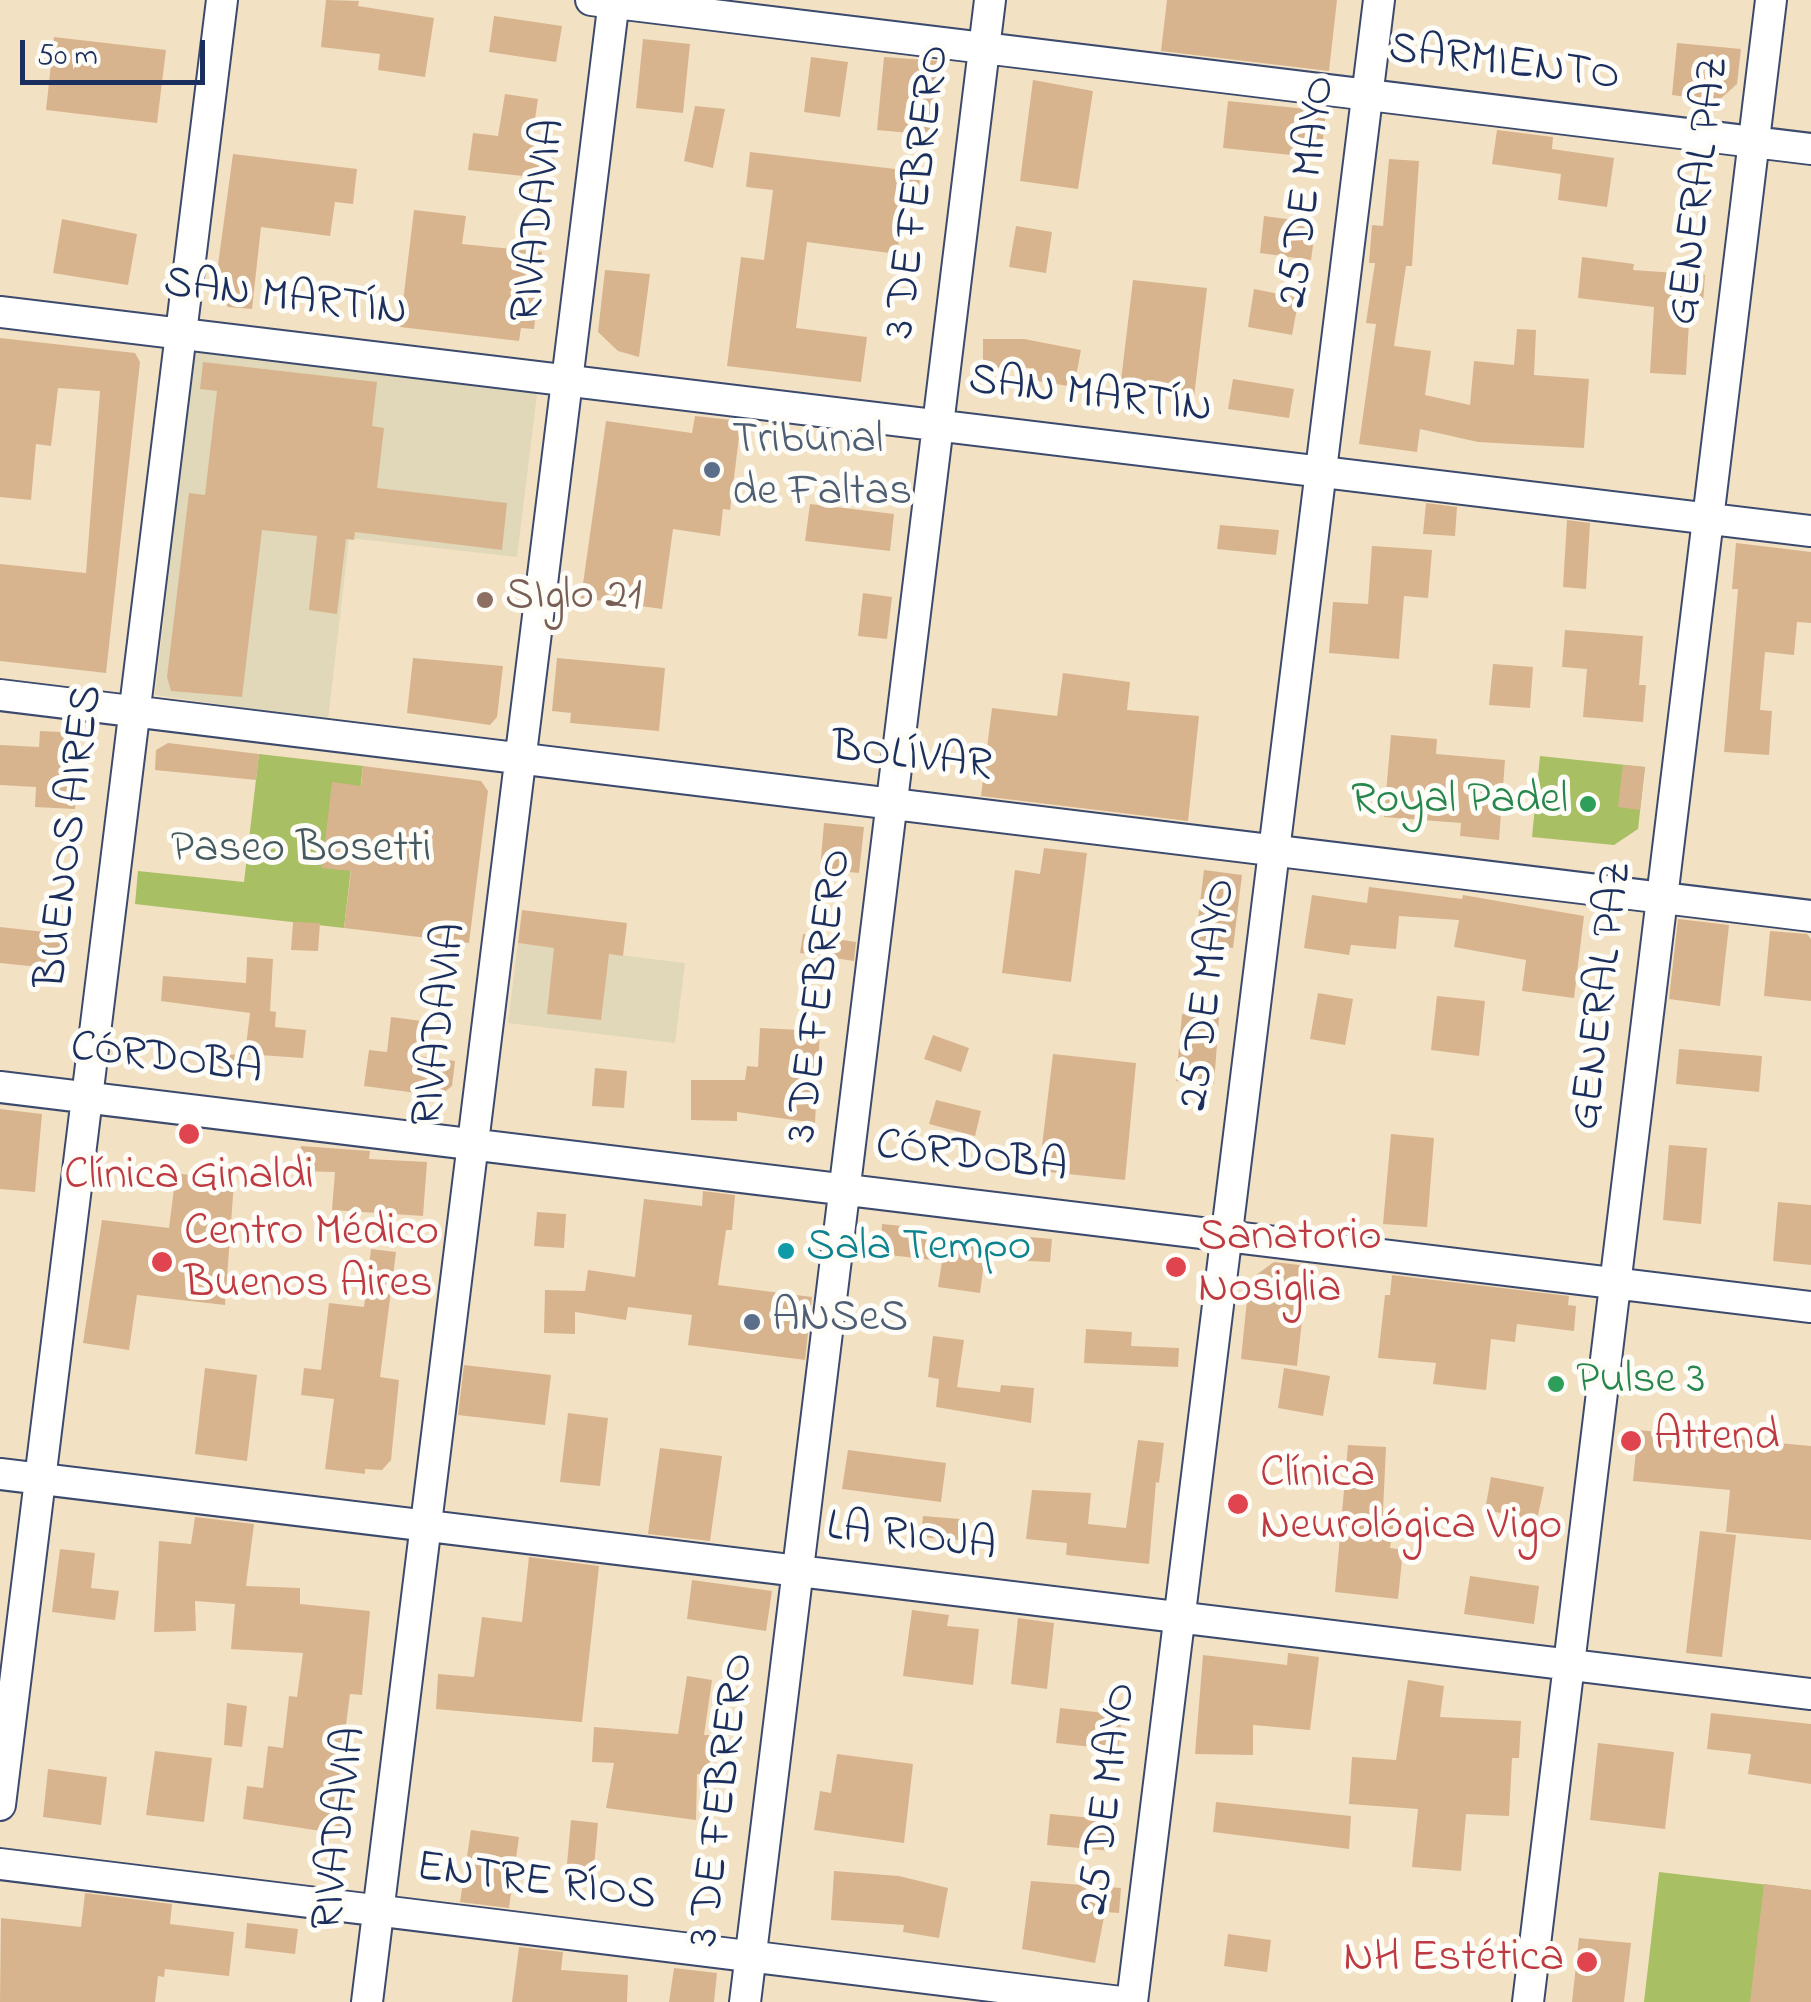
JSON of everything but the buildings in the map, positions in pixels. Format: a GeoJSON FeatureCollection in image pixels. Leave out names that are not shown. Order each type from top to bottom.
{"type":"FeatureCollection","features":[{"type":"Feature","properties":{"kind":"street","name":"BUENOS AIRES"},"geometry":{"type":"LineString","coordinates":[[0,1805],[222,0]]}},
{"type":"Feature","properties":{"kind":"street","name":"3 DE FEBRERO"},"geometry":{"type":"LineString","coordinates":[[746,2002],[990,0]]}},
{"type":"Feature","properties":{"kind":"street","name":"25 DE MAYO"},"geometry":{"type":"LineString","coordinates":[[1132,2002],[1380,0]]}},
{"type":"Feature","properties":{"kind":"street","name":"GENERAL PAZ"},"geometry":{"type":"LineString","coordinates":[[1528,2002],[1771,0]]}},
{"type":"Feature","properties":{"kind":"street","name":"SARMIENTO"},"geometry":{"type":"LineString","coordinates":[[606,1],[1811,149]]}},
{"type":"Feature","properties":{"kind":"street","name":"RIVADAVIA"},"geometry":{"type":"LineString","coordinates":[[367,2002],[568,379],[606,1]]}},
{"type":"Feature","properties":{"kind":"street","name":"SAN MARTÍN"},"geometry":{"type":"LineString","coordinates":[[0,312],[1811,531]]}},
{"type":"Feature","properties":{"kind":"street","name":"BOLÍVAR"},"geometry":{"type":"LineString","coordinates":[[0,695],[1811,916]]}},
{"type":"Feature","properties":{"kind":"street","name":"CÓRDOBA"},"geometry":{"type":"LineString","coordinates":[[0,1087],[1811,1308]]}},
{"type":"Feature","properties":{"kind":"street","name":"LA RIOJA"},"geometry":{"type":"LineString","coordinates":[[0,1474],[1811,1694]]}},
{"type":"Feature","properties":{"kind":"street","name":"ENTRE RÍOS"},"geometry":{"type":"LineString","coordinates":[[0,1864],[1121,2002]]}},
{"type":"Feature","properties":{"kind":"shaded area"},"geometry":{"type":"Polygon","coordinates":[[[195,345],[538,386],[517,557],[349,538],[328,720],[155,695],[195,345]]]}},
{"type":"Feature","properties":{"kind":"shaded area"},"geometry":{"type":"Polygon","coordinates":[[[518,943],[685,963],[675,1043],[508,1023],[518,943]]]}},
{"type":"Feature","properties":{"kind":"green space","name":"Paseo Bosetti"},"geometry":{"type":"Polygon","coordinates":[[[259,754],[363,766],[344,928],[135,904],[138,871],[244,882],[259,754]]]}},
{"type":"Feature","properties":{"kind":"green space","name":"Royal Padel"},"geometry":{"type":"Polygon","coordinates":[[[1540,756],[1645,767],[1638,829],[1614,845],[1532,837],[1540,756]]]}},
{"type":"Feature","properties":{"kind":"green space"},"geometry":{"type":"Polygon","coordinates":[[[1659,1872],[1811,1890],[1811,2002],[1644,2002],[1659,1872]]]}},
{"type":"Feature","properties":{"kind":"place","name":"Tribunal de Faltas"},"geometry":{"type":"Point","coordinates":[712,470]}},
{"type":"Feature","properties":{"kind":"place","name":"SIglo 21"},"geometry":{"type":"Point","coordinates":[485,600]}},
{"type":"Feature","properties":{"kind":"place","name":"Royal Padel"},"geometry":{"type":"Point","coordinates":[1588,804]}},
{"type":"Feature","properties":{"kind":"place","name":"Clínica Ginaldi"},"geometry":{"type":"Point","coordinates":[189,1134]}},
{"type":"Feature","properties":{"kind":"place","name":"Sala Tempo"},"geometry":{"type":"Point","coordinates":[786,1251]}},
{"type":"Feature","properties":{"kind":"place","name":"Centro Médico Buenos Aires"},"geometry":{"type":"Point","coordinates":[162,1262]}},
{"type":"Feature","properties":{"kind":"place","name":"Sanatorio Nosiglia"},"geometry":{"type":"Point","coordinates":[1176,1267]}},
{"type":"Feature","properties":{"kind":"place","name":"ANSeS"},"geometry":{"type":"Point","coordinates":[752,1322]}},
{"type":"Feature","properties":{"kind":"place","name":"Pulse 3"},"geometry":{"type":"Point","coordinates":[1556,1384]}},
{"type":"Feature","properties":{"kind":"place","name":"Attend"},"geometry":{"type":"Point","coordinates":[1631,1441]}},
{"type":"Feature","properties":{"kind":"place","name":"Clínica Neurológica Vigo"},"geometry":{"type":"Point","coordinates":[1238,1504]}},
{"type":"Feature","properties":{"kind":"place","name":"NH Estética"},"geometry":{"type":"Point","coordinates":[1587,1962]}}]}
